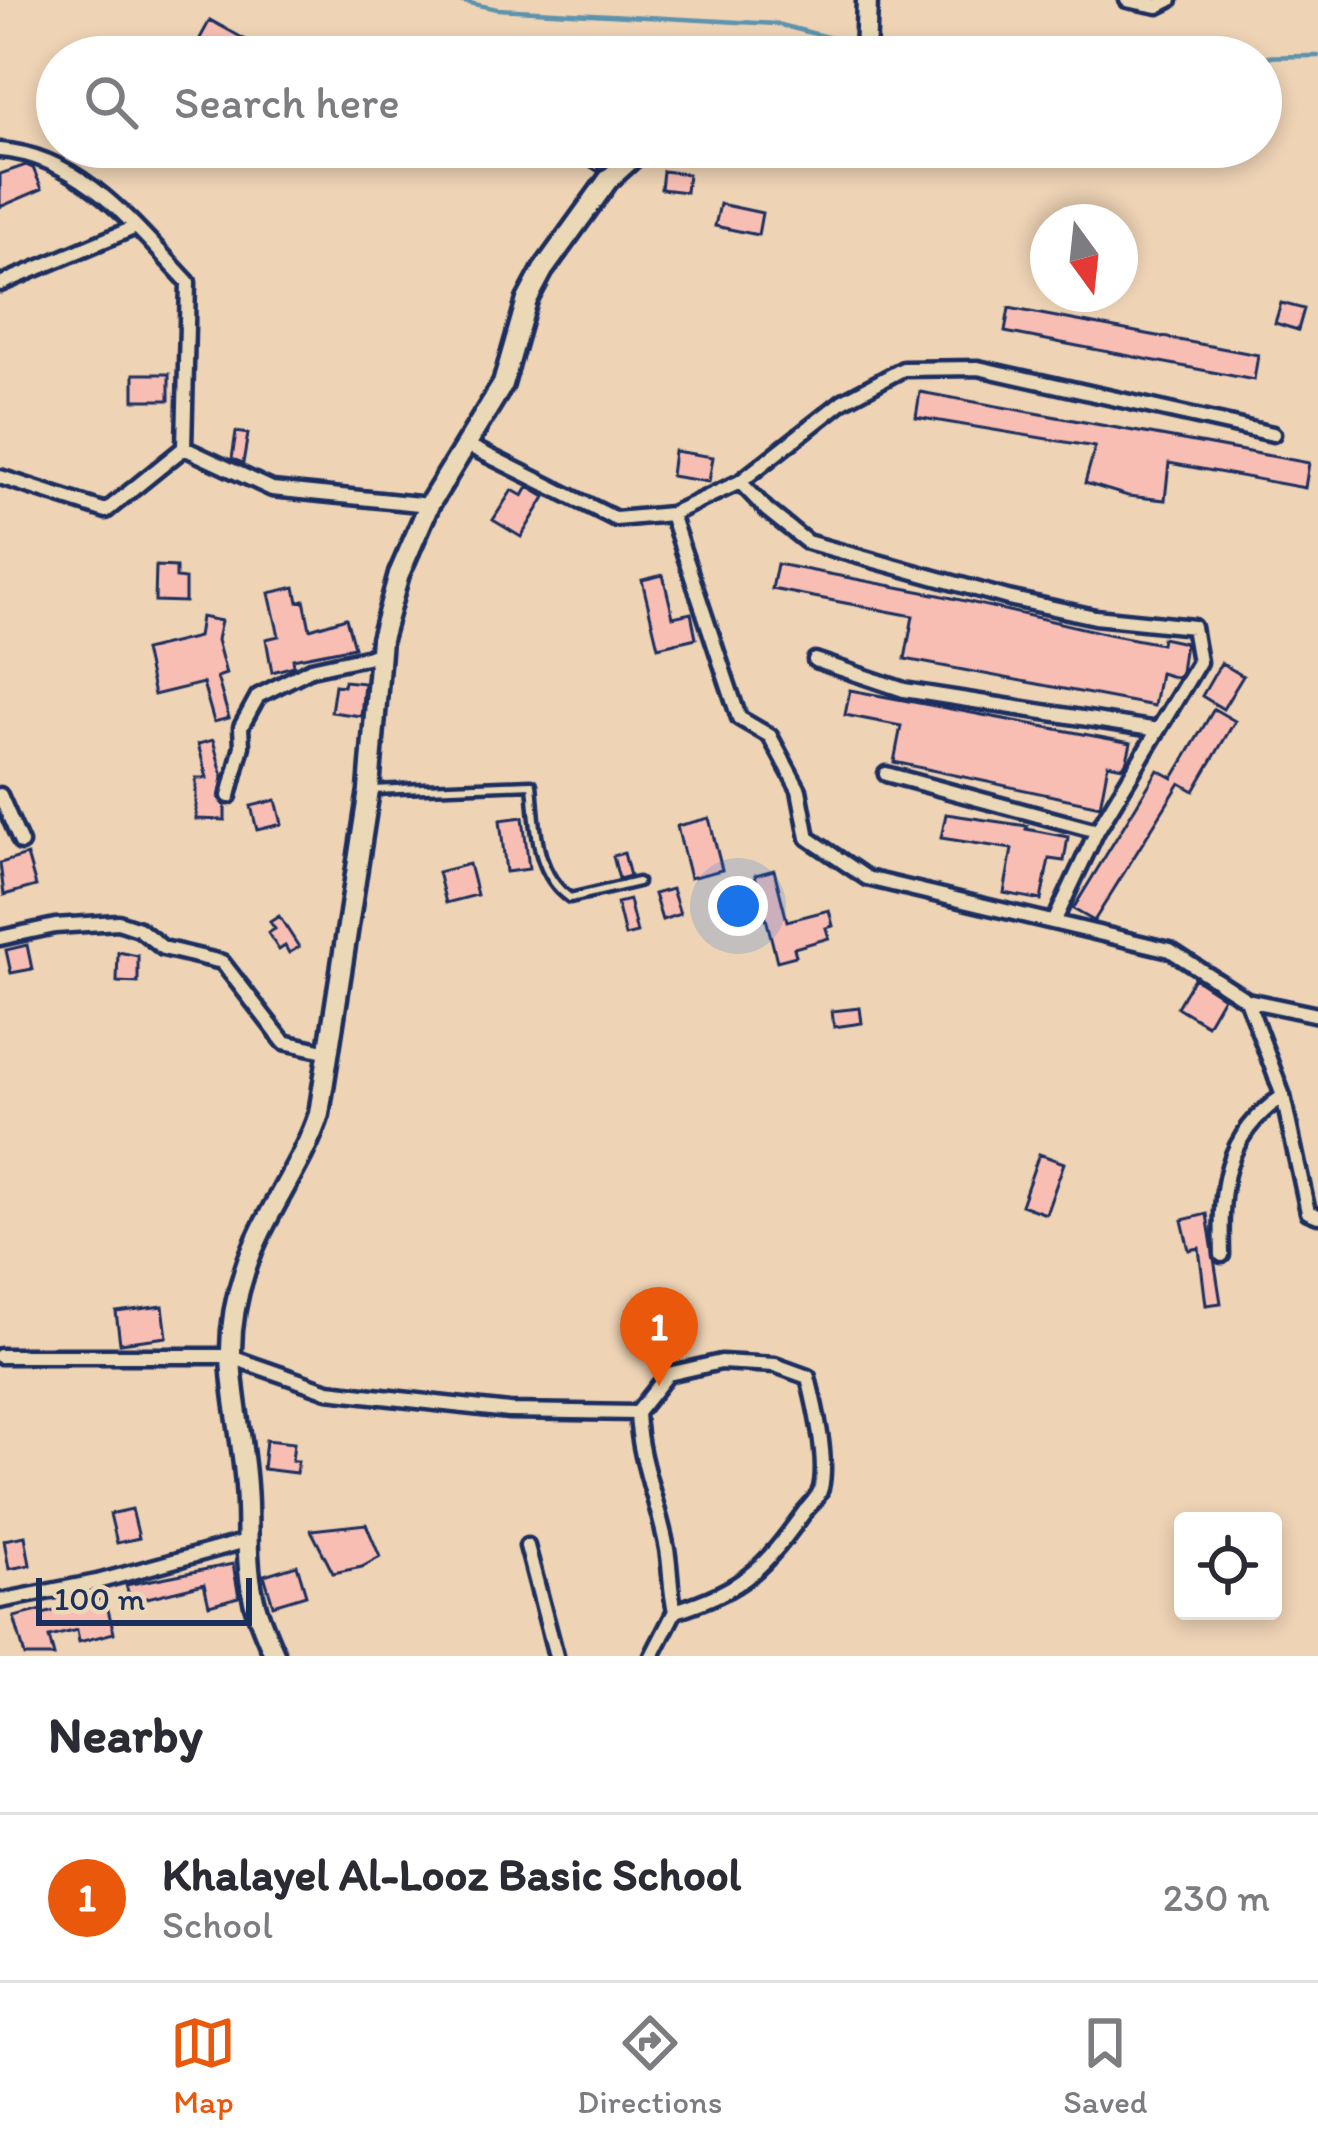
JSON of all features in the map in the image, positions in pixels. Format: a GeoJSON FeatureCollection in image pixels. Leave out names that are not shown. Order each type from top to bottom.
{"type":"FeatureCollection","features":[{"type":"Feature","properties":{"kind":"street"},"geometry":{"type":"LineString","coordinates":[[866,36],[867,0]]}},
{"type":"Feature","properties":{"kind":"street"},"geometry":{"type":"LineString","coordinates":[[1127,0],[1158,6],[1170,0]]}},
{"type":"Feature","properties":{"kind":"street"},"geometry":{"type":"LineString","coordinates":[[0,150],[36,154]]}},
{"type":"Feature","properties":{"kind":"street"},"geometry":{"type":"LineString","coordinates":[[0,477],[106,512],[184,448],[188,282],[136,227],[64,168]]}},
{"type":"Feature","properties":{"kind":"street"},"geometry":{"type":"LineString","coordinates":[[274,1656],[253,1600],[246,1485],[229,1356],[240,1284],[259,1230],[310,1141],[329,1052],[369,790],[380,654],[399,574],[429,505],[503,385],[526,300],[543,270],[621,168]]}},
{"type":"Feature","properties":{"kind":"street"},"geometry":{"type":"LineString","coordinates":[[0,284],[136,227]]}},
{"type":"Feature","properties":{"kind":"street"},"geometry":{"type":"LineString","coordinates":[[467,445],[616,519],[671,514],[740,482],[843,401],[903,369],[978,368],[1273,434]]}},
{"type":"Feature","properties":{"kind":"street"},"geometry":{"type":"LineString","coordinates":[[184,448],[272,489],[429,505]]}},
{"type":"Feature","properties":{"kind":"street"},"geometry":{"type":"LineString","coordinates":[[740,482],[766,511],[807,542],[1094,617],[1192,627],[1199,662],[1097,831],[1055,920]]}},
{"type":"Feature","properties":{"kind":"street"},"geometry":{"type":"LineString","coordinates":[[671,514],[739,718],[770,736],[799,790],[808,838],[867,878],[1171,950],[1246,1000],[1318,1015]]}},
{"type":"Feature","properties":{"kind":"street"},"geometry":{"type":"LineString","coordinates":[[229,796],[242,746],[241,727],[258,696],[311,669],[380,654]]}},
{"type":"Feature","properties":{"kind":"street"},"geometry":{"type":"LineString","coordinates":[[815,660],[904,690],[1158,730]]}},
{"type":"Feature","properties":{"kind":"street"},"geometry":{"type":"LineString","coordinates":[[886,774],[1097,831]]}},
{"type":"Feature","properties":{"kind":"street"},"geometry":{"type":"LineString","coordinates":[[0,794],[21,843]]}},
{"type":"Feature","properties":{"kind":"street"},"geometry":{"type":"LineString","coordinates":[[0,938],[56,926],[118,922],[139,929],[163,949],[222,962],[284,1042],[329,1052]]}},
{"type":"Feature","properties":{"kind":"street"},"geometry":{"type":"LineString","coordinates":[[1246,1000],[1282,1096],[1308,1211],[1318,1216]]}},
{"type":"Feature","properties":{"kind":"street"},"geometry":{"type":"LineString","coordinates":[[1222,1255],[1223,1178],[1254,1115],[1282,1096]]}},
{"type":"Feature","properties":{"kind":"street"},"geometry":{"type":"LineString","coordinates":[[0,1356],[229,1356],[328,1391],[509,1411],[637,1413]]}},
{"type":"Feature","properties":{"kind":"street"},"geometry":{"type":"LineString","coordinates":[[652,1656],[675,1611],[667,1579],[668,1548],[638,1448],[637,1413],[668,1374],[721,1362],[775,1365],[808,1377],[819,1418],[821,1487],[792,1533],[761,1568],[725,1595],[675,1611]]}},
{"type":"Feature","properties":{"kind":"street"},"geometry":{"type":"LineString","coordinates":[[0,1601],[97,1582],[246,1541]]}},
{"type":"Feature","properties":{"kind":"street"},"geometry":{"type":"LineString","coordinates":[[526,1546],[556,1656]]}},
{"type":"Feature","properties":{"kind":"lane"},"geometry":{"type":"LineString","coordinates":[[369,790],[532,784],[537,845],[553,886],[570,898],[638,882]]}},
{"type":"Feature","properties":{"kind":"building"},"geometry":{"type":"Polygon","coordinates":[[[210,20],[239,36],[201,36],[210,20]]]}},
{"type":"Feature","properties":{"kind":"building"},"geometry":{"type":"Polygon","coordinates":[[[26,165],[33,168],[42,189],[0,207],[0,174],[26,165]]]}},
{"type":"Feature","properties":{"kind":"building"},"geometry":{"type":"Polygon","coordinates":[[[663,171],[688,174],[686,192],[661,189],[663,171]]]}},
{"type":"Feature","properties":{"kind":"building"},"geometry":{"type":"Polygon","coordinates":[[[720,204],[762,213],[758,235],[715,226],[720,204]]]}},
{"type":"Feature","properties":{"kind":"building"},"geometry":{"type":"Polygon","coordinates":[[[1281,303],[1304,309],[1298,330],[1275,323],[1281,303]]]}},
{"type":"Feature","properties":{"kind":"building"},"geometry":{"type":"Polygon","coordinates":[[[1009,308],[1258,355],[1254,380],[1005,332],[1009,308]]]}},
{"type":"Feature","properties":{"kind":"building"},"geometry":{"type":"Polygon","coordinates":[[[134,374],[169,374],[169,400],[134,400],[134,374]]]}},
{"type":"Feature","properties":{"kind":"building"},"geometry":{"type":"Polygon","coordinates":[[[920,392],[1309,463],[1305,488],[1169,463],[1165,500],[1128,496],[1085,483],[1095,447],[916,417],[920,392]]]}},
{"type":"Feature","properties":{"kind":"building"},"geometry":{"type":"Polygon","coordinates":[[[236,432],[248,434],[243,463],[232,459],[236,432]]]}},
{"type":"Feature","properties":{"kind":"building"},"geometry":{"type":"Polygon","coordinates":[[[674,451],[713,457],[709,482],[671,476],[674,451]]]}},
{"type":"Feature","properties":{"kind":"building"},"geometry":{"type":"Polygon","coordinates":[[[528,487],[545,497],[521,537],[493,520],[512,490],[523,496],[528,487]]]}},
{"type":"Feature","properties":{"kind":"building"},"geometry":{"type":"Polygon","coordinates":[[[777,564],[1108,634],[1161,644],[1162,638],[1185,643],[1181,672],[1177,678],[1160,673],[1154,706],[905,659],[913,616],[772,589],[777,564]]]}},
{"type":"Feature","properties":{"kind":"building"},"geometry":{"type":"Polygon","coordinates":[[[156,566],[176,567],[176,578],[185,579],[185,602],[155,601],[156,566]]]}},
{"type":"Feature","properties":{"kind":"building"},"geometry":{"type":"Polygon","coordinates":[[[663,575],[673,617],[691,613],[696,638],[658,647],[642,580],[663,575]]]}},
{"type":"Feature","properties":{"kind":"building"},"geometry":{"type":"Polygon","coordinates":[[[295,587],[298,602],[304,600],[310,629],[346,618],[354,647],[293,659],[294,666],[272,672],[266,639],[279,636],[269,593],[295,587]]]}},
{"type":"Feature","properties":{"kind":"building"},"geometry":{"type":"Polygon","coordinates":[[[201,617],[221,621],[217,640],[226,674],[217,677],[229,718],[214,722],[203,683],[154,695],[144,650],[198,637],[201,617]]]}},
{"type":"Feature","properties":{"kind":"building"},"geometry":{"type":"Polygon","coordinates":[[[1221,663],[1243,676],[1223,709],[1202,696],[1221,663]]]}},
{"type":"Feature","properties":{"kind":"building"},"geometry":{"type":"Polygon","coordinates":[[[344,681],[364,683],[361,716],[331,712],[335,685],[343,686],[344,681]]]}},
{"type":"Feature","properties":{"kind":"building"},"geometry":{"type":"Polygon","coordinates":[[[850,690],[1131,743],[1123,767],[1108,764],[1100,806],[894,762],[901,726],[845,715],[850,690]]]}},
{"type":"Feature","properties":{"kind":"building"},"geometry":{"type":"Polygon","coordinates":[[[1214,709],[1235,721],[1194,791],[1180,783],[1094,921],[1073,909],[1158,770],[1173,778],[1214,709]]]}},
{"type":"Feature","properties":{"kind":"building"},"geometry":{"type":"Polygon","coordinates":[[[213,740],[223,777],[219,798],[225,806],[225,820],[196,819],[196,778],[207,778],[198,744],[213,740]]]}},
{"type":"Feature","properties":{"kind":"building"},"geometry":{"type":"Polygon","coordinates":[[[276,800],[282,824],[257,830],[251,806],[276,800]]]}},
{"type":"Feature","properties":{"kind":"building"},"geometry":{"type":"Polygon","coordinates":[[[946,814],[1068,837],[1064,861],[1049,859],[1041,900],[1004,893],[1012,849],[941,838],[946,814]]]}},
{"type":"Feature","properties":{"kind":"building"},"geometry":{"type":"Polygon","coordinates":[[[523,817],[529,869],[506,872],[500,820],[523,817]]]}},
{"type":"Feature","properties":{"kind":"building"},"geometry":{"type":"Polygon","coordinates":[[[709,818],[722,870],[690,878],[677,826],[709,818]]]}},
{"type":"Feature","properties":{"kind":"building"},"geometry":{"type":"Polygon","coordinates":[[[624,853],[630,876],[619,879],[613,856],[624,853]]]}},
{"type":"Feature","properties":{"kind":"building"},"geometry":{"type":"Polygon","coordinates":[[[27,855],[36,886],[4,895],[0,863],[27,855]]]}},
{"type":"Feature","properties":{"kind":"building"},"geometry":{"type":"Polygon","coordinates":[[[469,864],[477,895],[446,903],[438,872],[469,864]]]}},
{"type":"Feature","properties":{"kind":"building"},"geometry":{"type":"Polygon","coordinates":[[[774,870],[787,921],[829,910],[833,926],[826,928],[829,938],[794,948],[796,956],[777,961],[755,875],[774,870]]]}},
{"type":"Feature","properties":{"kind":"building"},"geometry":{"type":"Polygon","coordinates":[[[672,889],[680,914],[662,920],[654,894],[672,889]]]}},
{"type":"Feature","properties":{"kind":"building"},"geometry":{"type":"Polygon","coordinates":[[[629,900],[637,933],[625,936],[617,903],[629,900]]]}},
{"type":"Feature","properties":{"kind":"building"},"geometry":{"type":"Polygon","coordinates":[[[279,916],[299,947],[289,953],[285,946],[279,950],[268,933],[275,929],[270,922],[279,916]]]}},
{"type":"Feature","properties":{"kind":"building"},"geometry":{"type":"Polygon","coordinates":[[[27,945],[32,969],[11,973],[6,950],[27,945]]]}},
{"type":"Feature","properties":{"kind":"building"},"geometry":{"type":"Polygon","coordinates":[[[118,952],[138,956],[138,983],[117,982],[118,952]]]}},
{"type":"Feature","properties":{"kind":"building"},"geometry":{"type":"Polygon","coordinates":[[[1194,978],[1223,997],[1207,1025],[1177,1007],[1194,978]]]}},
{"type":"Feature","properties":{"kind":"building"},"geometry":{"type":"Polygon","coordinates":[[[860,1008],[862,1023],[834,1027],[832,1011],[860,1008]]]}},
{"type":"Feature","properties":{"kind":"building"},"geometry":{"type":"Polygon","coordinates":[[[1039,1154],[1064,1163],[1046,1214],[1021,1205],[1039,1154]]]}},
{"type":"Feature","properties":{"kind":"building"},"geometry":{"type":"Polygon","coordinates":[[[1207,1214],[1221,1303],[1206,1305],[1199,1248],[1189,1250],[1182,1220],[1207,1214]]]}},
{"type":"Feature","properties":{"kind":"building"},"geometry":{"type":"Polygon","coordinates":[[[163,1306],[167,1337],[120,1343],[116,1312],[163,1306]]]}},
{"type":"Feature","properties":{"kind":"building"},"geometry":{"type":"Polygon","coordinates":[[[266,1440],[294,1443],[296,1473],[263,1469],[266,1440]]]}},
{"type":"Feature","properties":{"kind":"building"},"geometry":{"type":"Polygon","coordinates":[[[132,1509],[139,1538],[117,1543],[110,1514],[132,1509]]]}},
{"type":"Feature","properties":{"kind":"building"},"geometry":{"type":"Polygon","coordinates":[[[366,1524],[380,1557],[362,1567],[333,1573],[311,1530],[366,1524]]]}},
{"type":"Feature","properties":{"kind":"building"},"geometry":{"type":"Polygon","coordinates":[[[25,1536],[30,1565],[9,1569],[4,1540],[25,1536]]]}},
{"type":"Feature","properties":{"kind":"building"},"geometry":{"type":"Polygon","coordinates":[[[233,1564],[239,1597],[209,1605],[204,1584],[131,1602],[126,1585],[233,1564]]]}},
{"type":"Feature","properties":{"kind":"building"},"geometry":{"type":"Polygon","coordinates":[[[297,1565],[306,1595],[273,1605],[264,1575],[297,1565]]]}},
{"type":"Feature","properties":{"kind":"building"},"geometry":{"type":"Polygon","coordinates":[[[105,1598],[114,1633],[79,1642],[77,1630],[49,1637],[54,1656],[25,1656],[14,1617],[105,1598]]]}},
{"type":"Feature","properties":{"kind":"waterway"},"geometry":{"type":"LineString","coordinates":[[455,0],[497,9],[777,24],[823,36]]}},
{"type":"Feature","properties":{"kind":"waterway"},"geometry":{"type":"LineString","coordinates":[[1282,56],[1318,56]]}},
{"type":"Feature","properties":{"kind":"place","name":"Khalayel Al-Looz Basic School"},"geometry":{"type":"Point","coordinates":[659,1386]}}]}
